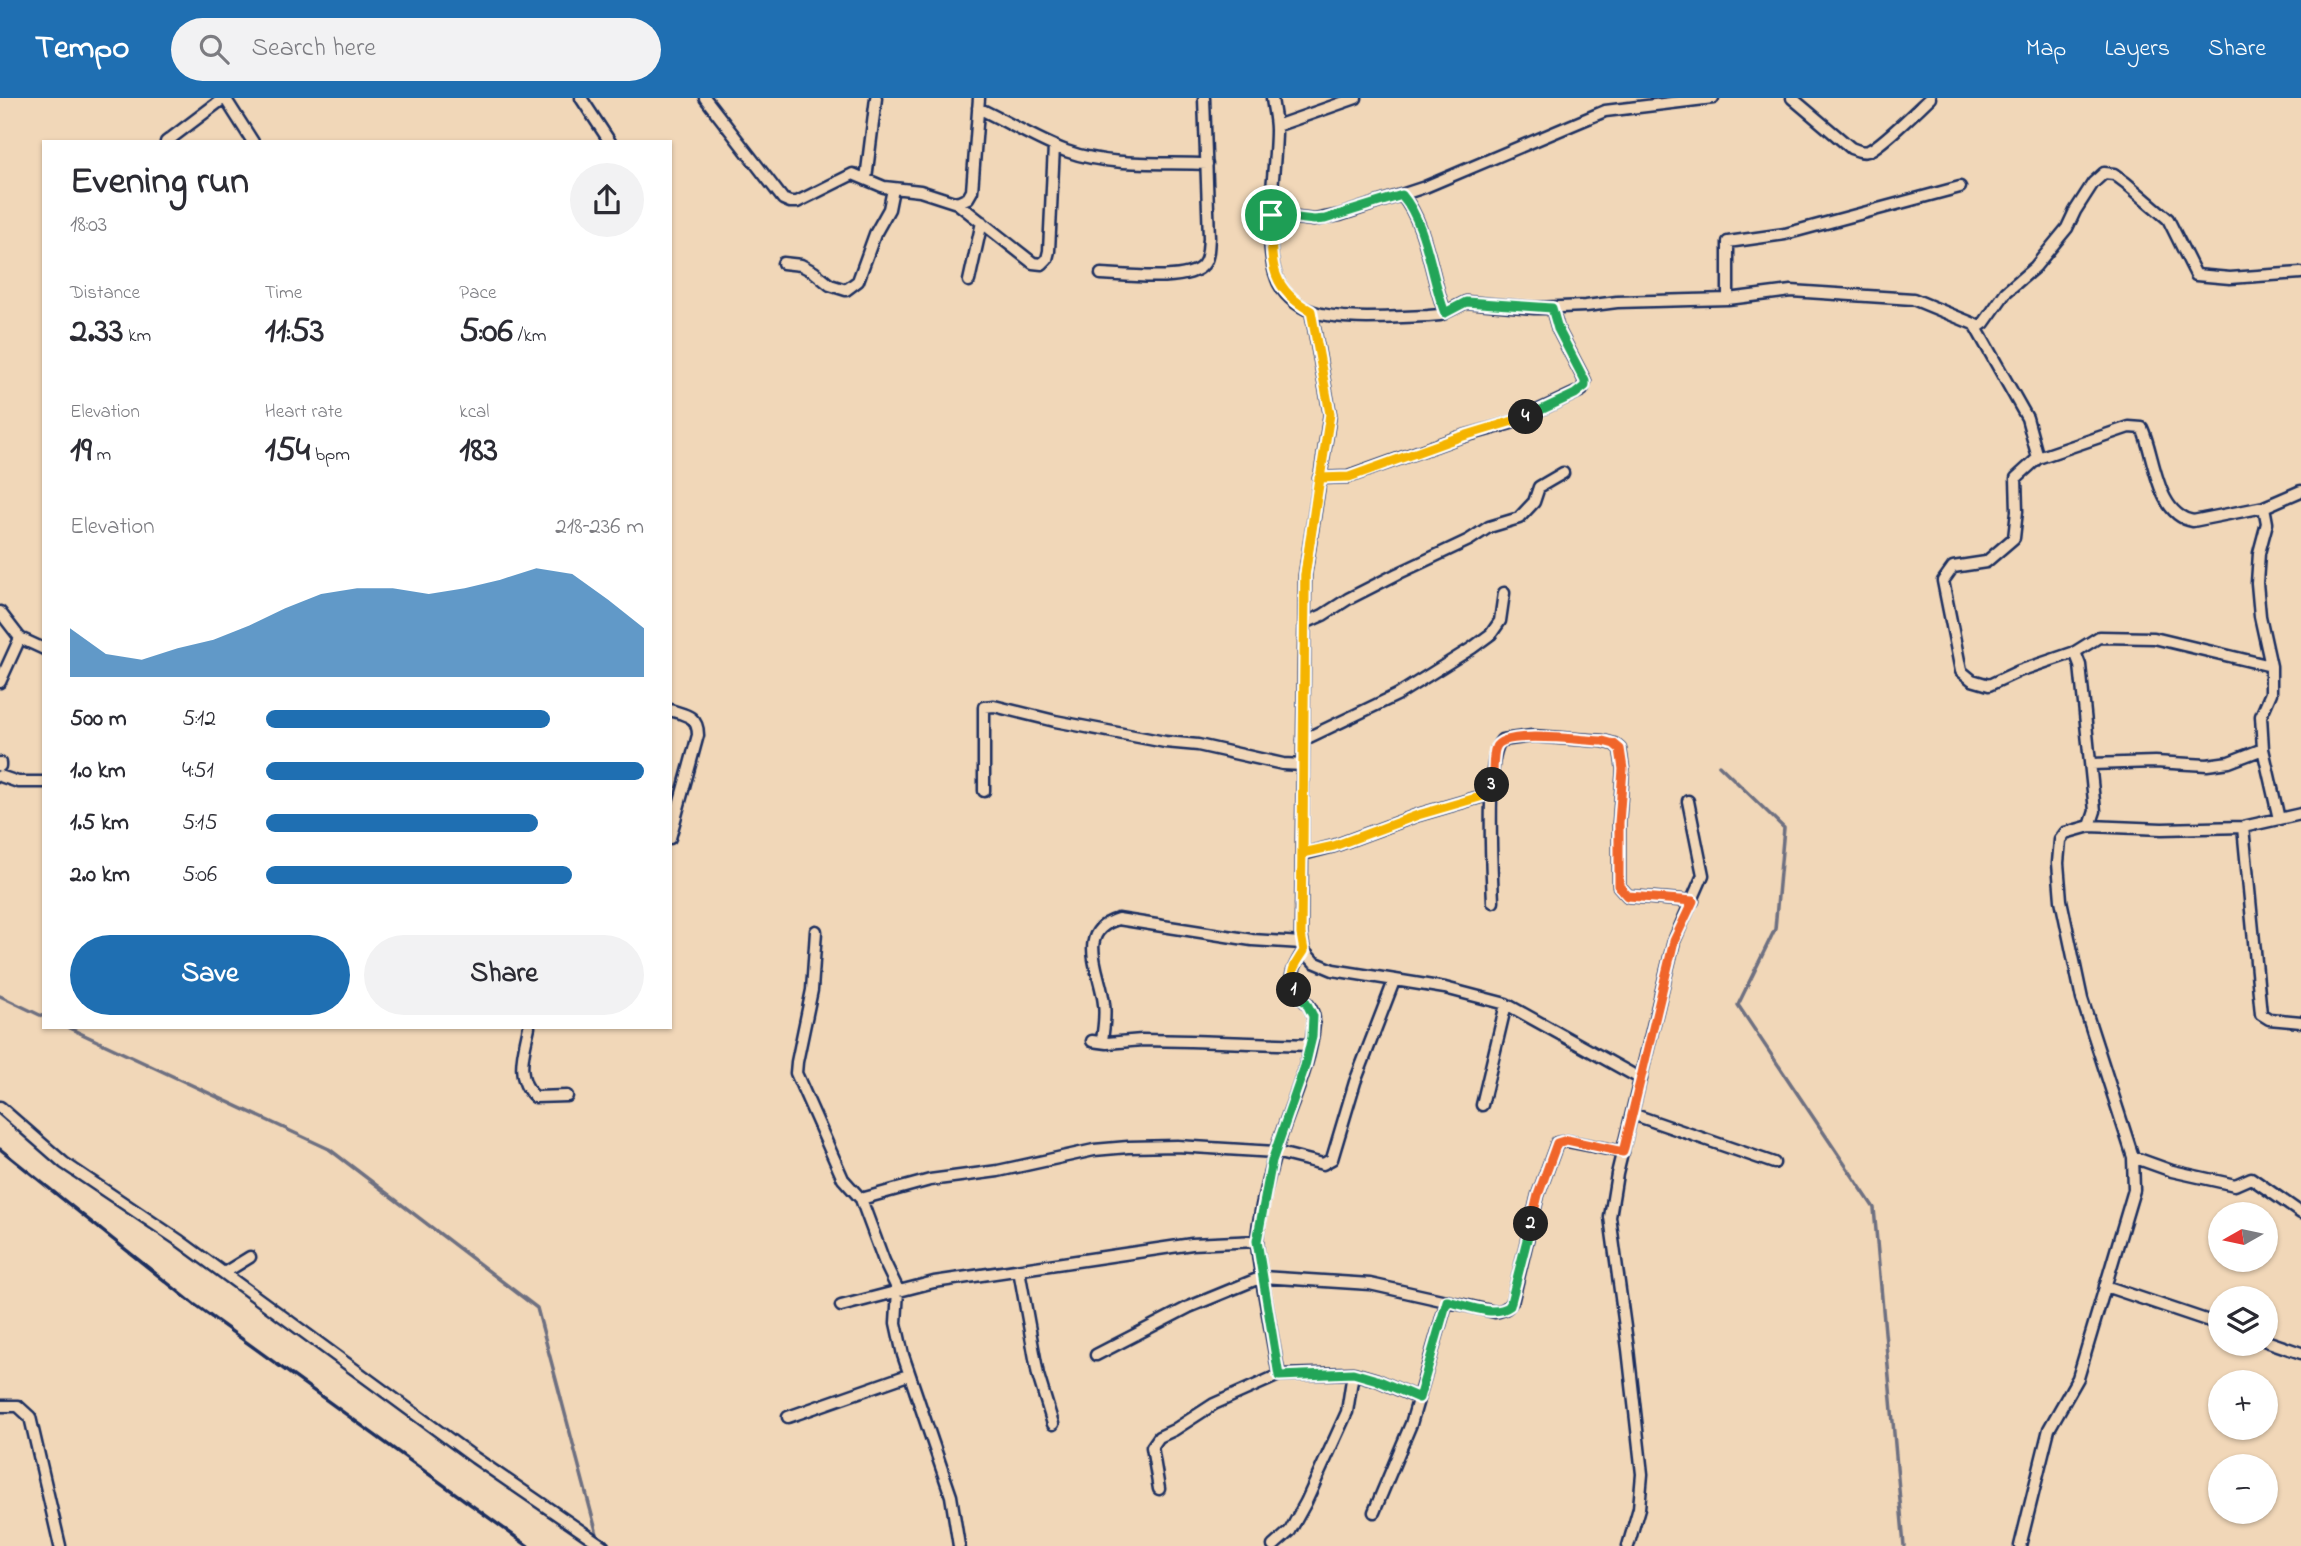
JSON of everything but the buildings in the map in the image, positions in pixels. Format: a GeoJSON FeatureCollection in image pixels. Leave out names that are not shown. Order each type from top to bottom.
{"type":"FeatureCollection","features":[{"type":"Feature","properties":{"kind":"street"},"geometry":{"type":"LineString","coordinates":[[169,140],[224,98],[252,140]]}},
{"type":"Feature","properties":{"kind":"street"},"geometry":{"type":"LineString","coordinates":[[581,98],[609,140]]}},
{"type":"Feature","properties":{"kind":"street"},"geometry":{"type":"LineString","coordinates":[[705,98],[783,199],[797,202],[849,175],[858,175],[893,189],[920,191],[957,203],[1039,265],[1046,261],[1049,251],[1054,146]]}},
{"type":"Feature","properties":{"kind":"street"},"geometry":{"type":"LineString","coordinates":[[866,179],[876,98]]}},
{"type":"Feature","properties":{"kind":"street"},"geometry":{"type":"LineString","coordinates":[[1101,274],[1189,274],[1203,265],[1209,239],[1204,98]]}},
{"type":"Feature","properties":{"kind":"street"},"geometry":{"type":"LineString","coordinates":[[1272,98],[1276,126],[1271,215],[1275,276],[1288,296],[1311,311],[1353,317],[1428,316],[1445,313],[1466,302],[1552,308],[1617,302],[1728,299],[1791,291],[1913,299],[1975,324],[2028,418],[2038,457]]}},
{"type":"Feature","properties":{"kind":"street"},"geometry":{"type":"LineString","coordinates":[[1276,126],[1356,98]]}},
{"type":"Feature","properties":{"kind":"street"},"geometry":{"type":"LineString","coordinates":[[1271,215],[1325,219],[1425,187],[1605,111],[1713,98]]}},
{"type":"Feature","properties":{"kind":"street"},"geometry":{"type":"LineString","coordinates":[[1792,98],[1851,148],[1863,151],[1868,151],[1878,144],[1930,98]]}},
{"type":"Feature","properties":{"kind":"street"},"geometry":{"type":"LineString","coordinates":[[957,203],[964,202],[972,191],[979,103],[1019,131],[1068,151],[1114,162],[1207,164]]}},
{"type":"Feature","properties":{"kind":"street"},"geometry":{"type":"LineString","coordinates":[[1977,328],[1984,323],[2006,292],[2035,267],[2067,228],[2093,184],[2104,173],[2114,174],[2168,219],[2196,275],[2230,278],[2301,273]]}},
{"type":"Feature","properties":{"kind":"street"},"geometry":{"type":"LineString","coordinates":[[1728,299],[1728,242],[1785,234],[1961,187]]}},
{"type":"Feature","properties":{"kind":"street"},"geometry":{"type":"LineString","coordinates":[[783,263],[801,265],[814,271],[830,285],[846,290],[858,281],[875,234],[889,209],[893,189]]}},
{"type":"Feature","properties":{"kind":"street"},"geometry":{"type":"LineString","coordinates":[[1402,195],[1411,207],[1420,229],[1445,313]]}},
{"type":"Feature","properties":{"kind":"street"},"geometry":{"type":"LineString","coordinates":[[969,281],[982,222]]}},
{"type":"Feature","properties":{"kind":"street"},"geometry":{"type":"LineString","coordinates":[[1319,478],[1349,477],[1457,438],[1511,423],[1582,390],[1585,381],[1558,329],[1552,308]]}},
{"type":"Feature","properties":{"kind":"street"},"geometry":{"type":"LineString","coordinates":[[1279,1376],[1257,1241],[1275,1152],[1310,1045],[1313,1016],[1306,1002],[1294,991],[1290,980],[1303,947],[1307,552],[1330,414],[1311,311]]}},
{"type":"Feature","properties":{"kind":"street"},"geometry":{"type":"LineString","coordinates":[[2271,666],[2154,638],[2099,637],[2075,652],[2019,671],[1989,685],[1972,680],[1961,671],[1943,581],[1953,567],[1986,562],[2014,538],[2016,478],[2038,457],[2136,426],[2142,428],[2168,503],[2185,520],[2193,521],[2264,507],[2301,491]]}},
{"type":"Feature","properties":{"kind":"street"},"geometry":{"type":"LineString","coordinates":[[1305,623],[1397,574],[1469,540],[1489,527],[1519,518],[1534,502],[1539,487],[1563,473]]}},
{"type":"Feature","properties":{"kind":"street"},"geometry":{"type":"LineString","coordinates":[[2264,507],[2267,523],[2259,553],[2257,583],[2260,616],[2271,666],[2271,693],[2261,716],[2263,749],[2279,819]]}},
{"type":"Feature","properties":{"kind":"street"},"geometry":{"type":"LineString","coordinates":[[1303,740],[1397,695],[1472,648],[1491,634],[1500,621],[1504,593]]}},
{"type":"Feature","properties":{"kind":"street"},"geometry":{"type":"LineString","coordinates":[[0,612],[20,638],[42,648]]}},
{"type":"Feature","properties":{"kind":"street"},"geometry":{"type":"LineString","coordinates":[[0,682],[20,638]]}},
{"type":"Feature","properties":{"kind":"street"},"geometry":{"type":"LineString","coordinates":[[2075,652],[2080,665],[2091,764],[2095,811],[2090,826]]}},
{"type":"Feature","properties":{"kind":"street"},"geometry":{"type":"LineString","coordinates":[[984,791],[984,707],[994,706],[1055,721],[1210,748],[1283,764],[1303,765]]}},
{"type":"Feature","properties":{"kind":"street"},"geometry":{"type":"LineString","coordinates":[[672,711],[691,716],[698,726],[698,735],[672,831]]}},
{"type":"Feature","properties":{"kind":"street"},"geometry":{"type":"LineString","coordinates":[[1493,902],[1490,794],[1495,747],[1502,740],[1532,736],[1603,741],[1620,749],[1623,769],[1619,823],[1619,886],[1628,896],[1693,901]]}},
{"type":"Feature","properties":{"kind":"street"},"geometry":{"type":"LineString","coordinates":[[2091,764],[2155,762],[2207,765],[2229,762],[2263,749]]}},
{"type":"Feature","properties":{"kind":"street"},"geometry":{"type":"LineString","coordinates":[[0,776],[18,782],[42,782]]}},
{"type":"Feature","properties":{"kind":"street"},"geometry":{"type":"LineString","coordinates":[[1303,853],[1334,846],[1418,815],[1490,794]]}},
{"type":"Feature","properties":{"kind":"street"},"geometry":{"type":"LineString","coordinates":[[1628,1546],[1639,1508],[1642,1474],[1610,1217],[1674,941],[1703,875],[1688,801]]}},
{"type":"Feature","properties":{"kind":"street"},"geometry":{"type":"LineString","coordinates":[[2020,1546],[2049,1429],[2078,1378],[2134,1190],[2133,1157],[2082,999],[2060,900],[2060,840],[2065,833],[2090,826],[2162,830],[2243,827],[2301,814]]}},
{"type":"Feature","properties":{"kind":"street"},"geometry":{"type":"LineString","coordinates":[[2243,827],[2261,1014],[2269,1019],[2301,1022]]}},
{"type":"Feature","properties":{"kind":"street"},"geometry":{"type":"LineString","coordinates":[[1310,1045],[1190,1041],[1097,1042],[1105,1007],[1095,971],[1093,939],[1104,923],[1118,919],[1303,947],[1314,962],[1334,970],[1445,988],[1506,1004],[1641,1079]]}},
{"type":"Feature","properties":{"kind":"street"},"geometry":{"type":"LineString","coordinates":[[816,931],[811,990],[796,1073],[843,1179],[861,1199],[898,1290],[896,1323],[908,1375],[951,1496],[959,1546]]}},
{"type":"Feature","properties":{"kind":"street"},"geometry":{"type":"LineString","coordinates":[[861,1199],[930,1180],[998,1171],[1094,1150],[1128,1147],[1177,1146],[1275,1152],[1323,1164],[1332,1159],[1355,1082],[1394,981]]}},
{"type":"Feature","properties":{"kind":"street"},"geometry":{"type":"LineString","coordinates":[[1482,1105],[1506,1004]]}},
{"type":"Feature","properties":{"kind":"street"},"geometry":{"type":"LineString","coordinates":[[529,1029],[522,1077],[526,1089],[535,1097],[567,1096]]}},
{"type":"Feature","properties":{"kind":"street"},"geometry":{"type":"LineString","coordinates":[[0,1107],[64,1163],[224,1273],[475,1458],[603,1546]]}},
{"type":"Feature","properties":{"kind":"street"},"geometry":{"type":"LineString","coordinates":[[1632,1114],[1774,1163]]}},
{"type":"Feature","properties":{"kind":"street"},"geometry":{"type":"LineString","coordinates":[[1096,1355],[1189,1307],[1262,1277],[1370,1284],[1495,1312],[1504,1310],[1510,1306],[1538,1195],[1557,1143],[1567,1140],[1623,1152]]}},
{"type":"Feature","properties":{"kind":"street"},"geometry":{"type":"LineString","coordinates":[[2133,1157],[2210,1181],[2235,1185],[2251,1178],[2301,1213]]}},
{"type":"Feature","properties":{"kind":"street"},"geometry":{"type":"LineString","coordinates":[[841,1307],[934,1282],[1192,1244],[1257,1241]]}},
{"type":"Feature","properties":{"kind":"street"},"geometry":{"type":"LineString","coordinates":[[224,1273],[250,1257]]}},
{"type":"Feature","properties":{"kind":"street"},"geometry":{"type":"LineString","coordinates":[[1018,1270],[1038,1375],[1054,1424]]}},
{"type":"Feature","properties":{"kind":"street"},"geometry":{"type":"LineString","coordinates":[[2105,1286],[2208,1321]]}},
{"type":"Feature","properties":{"kind":"street"},"geometry":{"type":"LineString","coordinates":[[1374,1512],[1411,1424],[1447,1301]]}},
{"type":"Feature","properties":{"kind":"street"},"geometry":{"type":"LineString","coordinates":[[2278,1345],[2301,1353]]}},
{"type":"Feature","properties":{"kind":"street"},"geometry":{"type":"LineString","coordinates":[[1159,1489],[1152,1447],[1154,1441],[1214,1404],[1279,1376],[1353,1373],[1419,1398]]}},
{"type":"Feature","properties":{"kind":"street"},"geometry":{"type":"LineString","coordinates":[[1273,1546],[1290,1531],[1306,1502],[1346,1412],[1353,1373]]}},
{"type":"Feature","properties":{"kind":"street"},"geometry":{"type":"LineString","coordinates":[[788,1417],[908,1375]]}},
{"type":"Feature","properties":{"kind":"street"},"geometry":{"type":"LineString","coordinates":[[0,1406],[18,1406],[30,1418],[60,1546]]}},
{"type":"Feature","properties":{"kind":"waterway"},"geometry":{"type":"LineString","coordinates":[[1719,765],[1784,828],[1775,929],[1738,1005],[1874,1208],[1904,1546]]}},
{"type":"Feature","properties":{"kind":"waterway"},"geometry":{"type":"LineString","coordinates":[[0,996],[42,1016]]}},
{"type":"Feature","properties":{"kind":"waterway"},"geometry":{"type":"LineString","coordinates":[[71,1029],[329,1149],[537,1308],[598,1538]]}},
{"type":"Feature","properties":{"kind":"railway"},"geometry":{"type":"LineString","coordinates":[[0,1149],[195,1305],[528,1546]]}},
{"type":"Feature","properties":{"kind":"route"},"geometry":{"type":"LineString","coordinates":[[1271,215],[1275,276],[1288,296],[1311,311],[1330,414],[1319,478],[1307,552],[1305,575],[1303,853],[1301,934],[1304,951],[1293,967],[1290,980],[1294,991],[1312,1011],[1314,1020],[1305,1066],[1272,1161],[1259,1223],[1259,1261],[1279,1376],[1353,1373],[1367,1376],[1419,1398],[1447,1301],[1495,1312],[1510,1306],[1538,1195],[1557,1143],[1567,1140],[1623,1152],[1674,941],[1693,901],[1628,896],[1619,886],[1622,755],[1614,744],[1603,741],[1532,736],[1502,740],[1495,747],[1490,794],[1418,815],[1334,846],[1303,853],[1303,740],[1305,575],[1319,478],[1349,477],[1457,438],[1511,423],[1575,394],[1582,390],[1585,383],[1558,329],[1552,308],[1466,302],[1445,313],[1420,229],[1411,207],[1402,195],[1325,219],[1271,215]]}}]}
